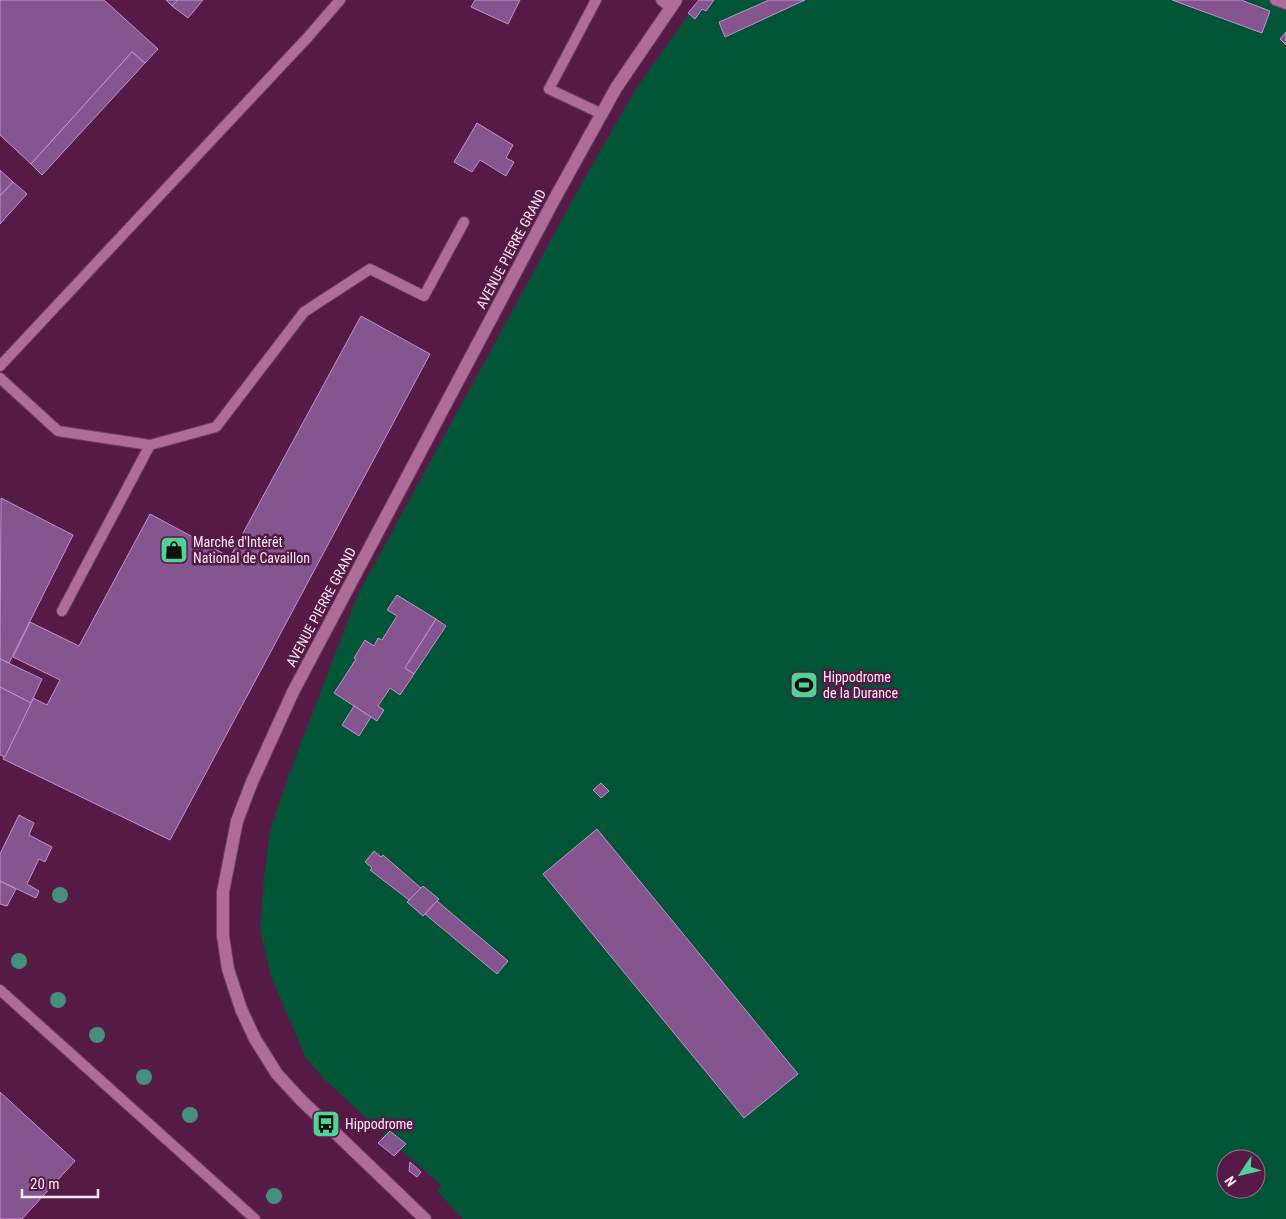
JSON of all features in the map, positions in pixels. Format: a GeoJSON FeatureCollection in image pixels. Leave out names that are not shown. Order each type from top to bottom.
{"type":"FeatureCollection","features":[{"type":"Feature","properties":{"kind":"street","name":"AVENUE PIERRE GRAND"},"geometry":{"type":"LineString","coordinates":[[425,1219],[301,1100],[277,1074],[255,1038],[241,1009],[228,969],[223,936],[223,892],[237,821],[252,782],[293,692],[555,198],[616,88],[669,3]]}},
{"type":"Feature","properties":{"kind":"lane"},"geometry":{"type":"LineString","coordinates":[[0,366],[308,37],[340,0]]}},
{"type":"Feature","properties":{"kind":"lane"},"geometry":{"type":"LineString","coordinates":[[596,0],[549,89],[602,114]]}},
{"type":"Feature","properties":{"kind":"lane"},"geometry":{"type":"LineString","coordinates":[[1274,0],[1286,4]]}},
{"type":"Feature","properties":{"kind":"lane"},"geometry":{"type":"LineString","coordinates":[[0,378],[58,431],[150,445],[216,427],[304,312],[370,269],[424,296],[464,222]]}},
{"type":"Feature","properties":{"kind":"lane"},"geometry":{"type":"LineString","coordinates":[[62,610],[150,445]]}},
{"type":"Feature","properties":{"kind":"lane"},"geometry":{"type":"LineString","coordinates":[[0,990],[255,1219]]}},
{"type":"Feature","properties":{"kind":"green space","name":"Hippodrome de la Durance"},"geometry":{"type":"Polygon","coordinates":[[[699,0],[1286,0],[1286,1219],[463,1219],[437,1191],[441,1185],[401,1150],[394,1156],[378,1143],[385,1135],[324,1079],[306,1058],[271,977],[260,930],[270,831],[288,777],[358,594],[582,183],[635,90],[699,0]]]}},
{"type":"Feature","properties":{"kind":"building"},"geometry":{"type":"Polygon","coordinates":[[[0,0],[104,0],[158,49],[145,63],[132,52],[31,164],[0,135],[0,0]]]}},
{"type":"Feature","properties":{"kind":"building"},"geometry":{"type":"Polygon","coordinates":[[[166,0],[178,0],[172,6],[166,0]]]}},
{"type":"Feature","properties":{"kind":"building"},"geometry":{"type":"Polygon","coordinates":[[[178,0],[203,0],[188,18],[172,6],[178,0]]]}},
{"type":"Feature","properties":{"kind":"building"},"geometry":{"type":"Polygon","coordinates":[[[475,0],[520,0],[508,24],[471,7],[475,0]]]}},
{"type":"Feature","properties":{"kind":"building"},"geometry":{"type":"Polygon","coordinates":[[[699,0],[714,0],[706,11],[702,9],[695,19],[688,13],[699,0]]]}},
{"type":"Feature","properties":{"kind":"building"},"geometry":{"type":"Polygon","coordinates":[[[769,0],[805,0],[725,37],[719,22],[769,0]]]}},
{"type":"Feature","properties":{"kind":"building"},"geometry":{"type":"Polygon","coordinates":[[[1172,0],[1241,0],[1270,11],[1262,33],[1172,0]]]}},
{"type":"Feature","properties":{"kind":"building"},"geometry":{"type":"Polygon","coordinates":[[[1286,32],[1286,45],[1280,39],[1286,32]]]}},
{"type":"Feature","properties":{"kind":"building"},"geometry":{"type":"Polygon","coordinates":[[[132,52],[145,63],[42,175],[31,164],[132,52]]]}},
{"type":"Feature","properties":{"kind":"building"},"geometry":{"type":"Polygon","coordinates":[[[477,123],[513,145],[506,158],[514,162],[506,176],[480,160],[472,172],[454,162],[477,123]]]}},
{"type":"Feature","properties":{"kind":"building"},"geometry":{"type":"Polygon","coordinates":[[[0,170],[13,182],[0,196],[0,170]]]}},
{"type":"Feature","properties":{"kind":"building"},"geometry":{"type":"Polygon","coordinates":[[[13,182],[27,194],[0,224],[0,196],[13,182]]]}},
{"type":"Feature","properties":{"kind":"building"},"geometry":{"type":"Polygon","coordinates":[[[361,316],[430,354],[170,840],[3,759],[33,698],[47,705],[60,680],[13,657],[30,622],[79,646],[150,514],[230,557],[361,316]]]}},
{"type":"Feature","properties":{"kind":"building"},"geometry":{"type":"Polygon","coordinates":[[[1,498],[73,535],[9,663],[0,659],[1,498]]]}},
{"type":"Feature","properties":{"kind":"building"},"geometry":{"type":"Polygon","coordinates":[[[397,595],[436,619],[405,668],[414,674],[400,695],[390,688],[378,706],[384,710],[377,721],[334,693],[356,659],[354,658],[365,640],[374,646],[378,638],[382,640],[397,616],[387,610],[397,595]]]}},
{"type":"Feature","properties":{"kind":"building"},"geometry":{"type":"Polygon","coordinates":[[[436,619],[446,626],[414,674],[405,668],[436,619]]]}},
{"type":"Feature","properties":{"kind":"building"},"geometry":{"type":"Polygon","coordinates":[[[0,659],[42,679],[31,703],[0,687],[0,659]]]}},
{"type":"Feature","properties":{"kind":"building"},"geometry":{"type":"Polygon","coordinates":[[[0,687],[31,703],[5,757],[0,755],[0,687]]]}},
{"type":"Feature","properties":{"kind":"building"},"geometry":{"type":"Polygon","coordinates":[[[354,706],[371,717],[359,736],[342,725],[354,706]]]}},
{"type":"Feature","properties":{"kind":"building"},"geometry":{"type":"Polygon","coordinates":[[[601,783],[609,791],[601,798],[593,790],[601,783]]]}},
{"type":"Feature","properties":{"kind":"building"},"geometry":{"type":"Polygon","coordinates":[[[19,815],[34,823],[29,835],[52,847],[45,862],[39,859],[27,884],[39,891],[36,898],[0,881],[0,854],[19,815]]]}},
{"type":"Feature","properties":{"kind":"building"},"geometry":{"type":"Polygon","coordinates":[[[597,829],[798,1074],[744,1118],[543,874],[597,829]]]}},
{"type":"Feature","properties":{"kind":"building"},"geometry":{"type":"Polygon","coordinates":[[[374,851],[381,857],[383,855],[421,888],[409,900],[370,870],[372,868],[365,862],[374,851]]]}},
{"type":"Feature","properties":{"kind":"building"},"geometry":{"type":"Polygon","coordinates":[[[0,881],[16,889],[7,906],[0,904],[0,881]]]}},
{"type":"Feature","properties":{"kind":"building"},"geometry":{"type":"Polygon","coordinates":[[[423,886],[439,899],[423,916],[407,902],[423,886]]]}},
{"type":"Feature","properties":{"kind":"building"},"geometry":{"type":"Polygon","coordinates":[[[437,901],[508,961],[497,974],[425,914],[437,901]]]}},
{"type":"Feature","properties":{"kind":"building"},"geometry":{"type":"Polygon","coordinates":[[[0,1092],[75,1161],[22,1219],[0,1219],[0,1092]]]}},
{"type":"Feature","properties":{"kind":"building"},"geometry":{"type":"Polygon","coordinates":[[[390,1131],[406,1144],[394,1156],[378,1143],[390,1131]]]}},
{"type":"Feature","properties":{"kind":"building"},"geometry":{"type":"Polygon","coordinates":[[[410,1162],[421,1172],[417,1177],[409,1171],[410,1162]]]}},
{"type":"Feature","properties":{"kind":"place","name":"Marché d'Intérêt National de Cavaillon"},"geometry":{"type":"Point","coordinates":[174,550]}},
{"type":"Feature","properties":{"kind":"place","name":"Hippodrome de la Durance"},"geometry":{"type":"Point","coordinates":[804,685]}},
{"type":"Feature","properties":{"kind":"place","name":"Hippodrome"},"geometry":{"type":"Point","coordinates":[326,1124]}}]}
